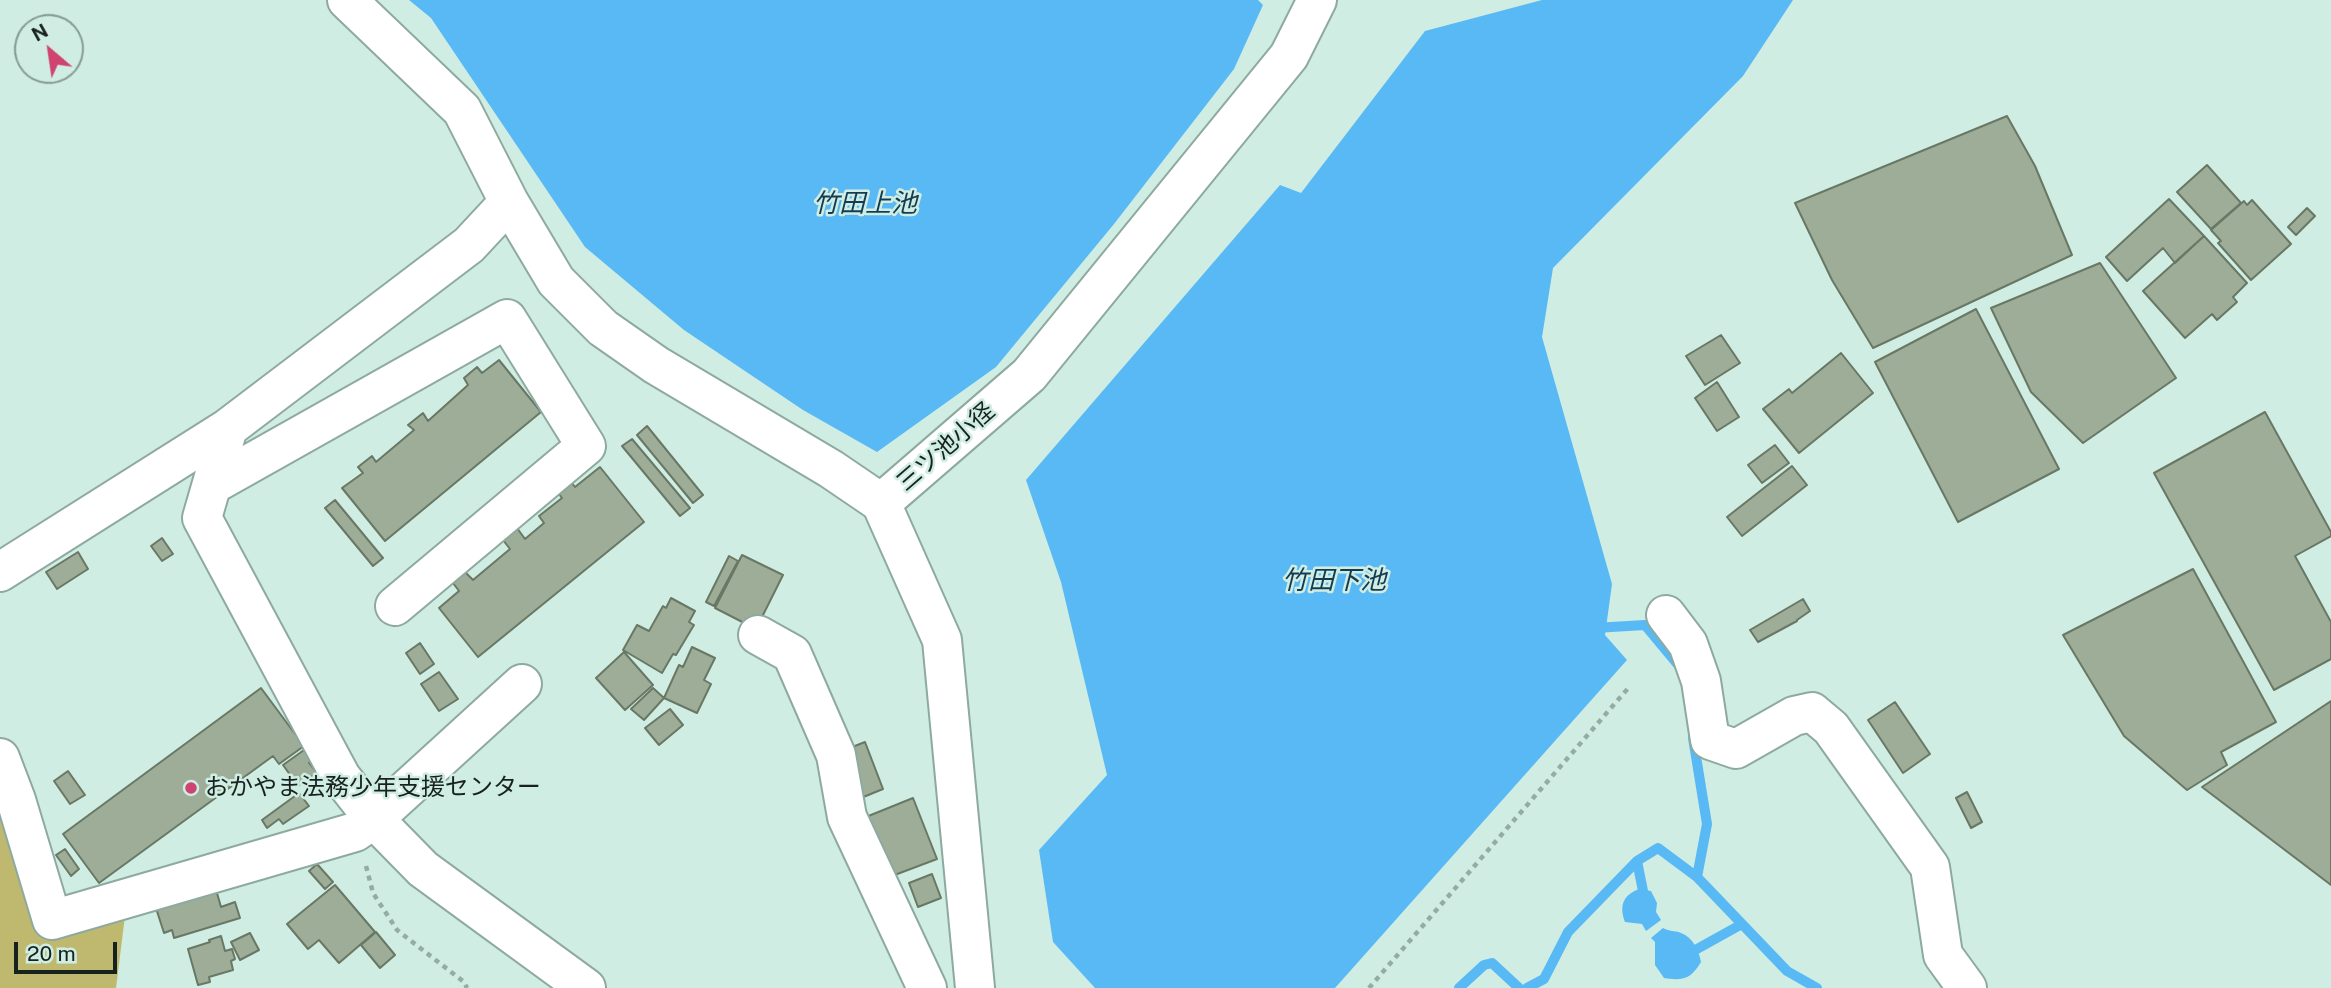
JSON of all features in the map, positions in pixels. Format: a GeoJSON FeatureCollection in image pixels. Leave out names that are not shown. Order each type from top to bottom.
{"type":"FeatureCollection","features":[{"type":"Feature","properties":{"kind":"street"},"geometry":{"type":"LineString","coordinates":[[347,0],[462,110],[509,202],[556,281],[603,328],[656,365],[831,469],[881,503]]}},
{"type":"Feature","properties":{"kind":"street","name":"三ツ池小径"},"geometry":{"type":"LineString","coordinates":[[975,988],[942,640],[881,503],[1029,375],[1289,56],[1317,0]]}},
{"type":"Feature","properties":{"kind":"street"},"geometry":{"type":"LineString","coordinates":[[0,572],[229,428],[469,245],[509,202]]}},
{"type":"Feature","properties":{"kind":"street"},"geometry":{"type":"LineString","coordinates":[[212,485],[507,318],[586,446],[395,606]]}},
{"type":"Feature","properties":{"kind":"street"},"geometry":{"type":"LineString","coordinates":[[229,428],[202,518],[341,777],[364,826],[586,988]]}},
{"type":"Feature","properties":{"kind":"street"},"geometry":{"type":"LineString","coordinates":[[1666,615],[1688,644],[1693,657],[1701,681],[1710,740],[1737,748],[1794,716],[1812,712],[1831,728],[1930,867],[1944,955],[1967,988]]}},
{"type":"Feature","properties":{"kind":"street"},"geometry":{"type":"LineString","coordinates":[[758,635],[792,654],[836,755],[846,817],[928,988]]}},
{"type":"Feature","properties":{"kind":"street"},"geometry":{"type":"LineString","coordinates":[[0,758],[16,800],[52,920],[364,826],[522,684]]}},
{"type":"Feature","properties":{"kind":"path"},"geometry":{"type":"LineString","coordinates":[[1368,988],[1630,686]]}},
{"type":"Feature","properties":{"kind":"path"},"geometry":{"type":"LineString","coordinates":[[364,826],[373,893],[397,930],[464,982],[467,988]]}},
{"type":"Feature","properties":{"kind":"shaded area"},"geometry":{"type":"Polygon","coordinates":[[[0,786],[31,885],[125,916],[116,988],[0,988],[0,786]]]}},
{"type":"Feature","properties":{"kind":"water","name":"竹田上池"},"geometry":{"type":"Polygon","coordinates":[[[409,0],[1258,0],[1263,5],[1234,69],[1114,224],[996,367],[877,452],[803,410],[684,330],[585,247],[431,18],[409,0]]]}},
{"type":"Feature","properties":{"kind":"water","name":"竹田下池"},"geometry":{"type":"Polygon","coordinates":[[[1542,0],[1793,0],[1743,76],[1553,268],[1542,337],[1612,584],[1605,635],[1627,660],[1335,988],[1095,988],[1053,942],[1039,850],[1107,775],[1061,582],[1026,480],[1280,185],[1301,193],[1425,31],[1542,0]]]}},
{"type":"Feature","properties":{"kind":"water"},"geometry":{"type":"Polygon","coordinates":[[[1639,889],[1651,891],[1657,903],[1656,912],[1661,920],[1646,931],[1642,924],[1625,922],[1623,916],[1626,898],[1639,889]]]}},
{"type":"Feature","properties":{"kind":"water"},"geometry":{"type":"Polygon","coordinates":[[[1663,928],[1685,935],[1697,949],[1701,962],[1686,978],[1664,978],[1655,965],[1655,942],[1651,938],[1663,928]]]}},
{"type":"Feature","properties":{"kind":"building"},"geometry":{"type":"Polygon","coordinates":[[[2007,116],[2035,166],[2072,255],[1873,348],[1832,280],[1795,203],[2007,116]]]}},
{"type":"Feature","properties":{"kind":"building"},"geometry":{"type":"Polygon","coordinates":[[[2207,165],[2241,203],[2211,229],[2177,192],[2207,165]]]}},
{"type":"Feature","properties":{"kind":"building"},"geometry":{"type":"Polygon","coordinates":[[[2169,199],[2204,236],[2175,263],[2163,248],[2127,281],[2106,257],[2169,199]]]}},
{"type":"Feature","properties":{"kind":"building"},"geometry":{"type":"Polygon","coordinates":[[[2252,200],[2291,244],[2251,280],[2218,243],[2221,241],[2211,230],[2244,201],[2247,205],[2252,200]]]}},
{"type":"Feature","properties":{"kind":"building"},"geometry":{"type":"Polygon","coordinates":[[[2307,208],[2315,216],[2296,235],[2288,227],[2307,208]]]}},
{"type":"Feature","properties":{"kind":"building"},"geometry":{"type":"Polygon","coordinates":[[[2204,236],[2247,283],[2233,297],[2237,302],[2217,320],[2212,314],[2185,338],[2143,291],[2204,236]]]}},
{"type":"Feature","properties":{"kind":"building"},"geometry":{"type":"Polygon","coordinates":[[[2100,263],[2176,378],[2083,443],[2031,392],[1991,308],[2100,263]]]}},
{"type":"Feature","properties":{"kind":"building"},"geometry":{"type":"Polygon","coordinates":[[[1976,309],[2059,469],[1958,522],[1875,362],[1976,309]]]}},
{"type":"Feature","properties":{"kind":"building"},"geometry":{"type":"Polygon","coordinates":[[[1721,335],[1740,363],[1705,385],[1686,356],[1721,335]]]}},
{"type":"Feature","properties":{"kind":"building"},"geometry":{"type":"Polygon","coordinates":[[[1841,353],[1873,393],[1799,453],[1763,409],[1789,389],[1792,393],[1841,353]]]}},
{"type":"Feature","properties":{"kind":"building"},"geometry":{"type":"Polygon","coordinates":[[[499,360],[541,412],[385,541],[342,488],[363,473],[358,467],[372,456],[376,462],[414,430],[408,425],[423,413],[428,421],[468,385],[464,378],[477,367],[482,373],[499,360]]]}},
{"type":"Feature","properties":{"kind":"building"},"geometry":{"type":"Polygon","coordinates":[[[1717,382],[1739,417],[1717,431],[1695,398],[1717,382]]]}},
{"type":"Feature","properties":{"kind":"building"},"geometry":{"type":"Polygon","coordinates":[[[2265,412],[2331,532],[2331,536],[2295,556],[2331,622],[2331,659],[2274,690],[2154,473],[2265,412]]]}},
{"type":"Feature","properties":{"kind":"building"},"geometry":{"type":"Polygon","coordinates":[[[647,426],[703,495],[693,503],[637,435],[647,426]]]}},
{"type":"Feature","properties":{"kind":"building"},"geometry":{"type":"Polygon","coordinates":[[[632,439],[690,508],[680,516],[622,446],[632,439]]]}},
{"type":"Feature","properties":{"kind":"building"},"geometry":{"type":"Polygon","coordinates":[[[1775,445],[1789,463],[1762,483],[1748,465],[1775,445]]]}},
{"type":"Feature","properties":{"kind":"building"},"geometry":{"type":"Polygon","coordinates":[[[1792,466],[1807,485],[1742,536],[1727,517],[1792,466]]]}},
{"type":"Feature","properties":{"kind":"building"},"geometry":{"type":"Polygon","coordinates":[[[600,467],[644,522],[478,657],[439,608],[459,591],[453,583],[465,572],[473,580],[510,549],[503,540],[517,528],[525,539],[544,523],[539,516],[562,498],[558,493],[571,482],[575,487],[600,467]]]}},
{"type":"Feature","properties":{"kind":"building"},"geometry":{"type":"Polygon","coordinates":[[[335,500],[383,558],[373,566],[325,508],[335,500]]]}},
{"type":"Feature","properties":{"kind":"building"},"geometry":{"type":"Polygon","coordinates":[[[162,538],[173,554],[162,561],[151,546],[162,538]]]}},
{"type":"Feature","properties":{"kind":"building"},"geometry":{"type":"Polygon","coordinates":[[[78,552],[88,569],[57,589],[46,572],[78,552]]]}},
{"type":"Feature","properties":{"kind":"building"},"geometry":{"type":"Polygon","coordinates":[[[742,555],[783,575],[756,629],[715,608],[742,555]]]}},
{"type":"Feature","properties":{"kind":"building"},"geometry":{"type":"Polygon","coordinates":[[[729,556],[738,561],[714,606],[706,602],[729,556]]]}},
{"type":"Feature","properties":{"kind":"building"},"geometry":{"type":"Polygon","coordinates":[[[2193,569],[2276,722],[2221,752],[2227,765],[2187,790],[2124,736],[2063,635],[2193,569]]]}},
{"type":"Feature","properties":{"kind":"building"},"geometry":{"type":"Polygon","coordinates":[[[671,598],[695,611],[689,622],[694,625],[662,673],[623,650],[637,625],[649,631],[663,606],[666,608],[671,598]]]}},
{"type":"Feature","properties":{"kind":"building"},"geometry":{"type":"Polygon","coordinates":[[[1803,599],[1810,611],[1758,642],[1750,630],[1803,599]]]}},
{"type":"Feature","properties":{"kind":"building"},"geometry":{"type":"Polygon","coordinates":[[[420,643],[434,664],[420,674],[406,653],[420,643]]]}},
{"type":"Feature","properties":{"kind":"building"},"geometry":{"type":"Polygon","coordinates":[[[692,647],[715,658],[704,680],[711,684],[697,713],[664,698],[679,665],[683,667],[692,647]]]}},
{"type":"Feature","properties":{"kind":"building"},"geometry":{"type":"Polygon","coordinates":[[[624,652],[653,685],[625,710],[596,678],[624,652]]]}},
{"type":"Feature","properties":{"kind":"building"},"geometry":{"type":"Polygon","coordinates":[[[439,672],[458,699],[439,711],[421,684],[439,672]]]}},
{"type":"Feature","properties":{"kind":"building"},"geometry":{"type":"Polygon","coordinates":[[[261,688],[304,746],[279,764],[273,756],[99,883],[63,834],[261,688]]]}},
{"type":"Feature","properties":{"kind":"building"},"geometry":{"type":"Polygon","coordinates":[[[653,688],[664,698],[644,720],[631,709],[653,688]]]}},
{"type":"Feature","properties":{"kind":"building"},"geometry":{"type":"Polygon","coordinates":[[[2331,701],[2331,885],[2202,787],[2331,701]]]}},
{"type":"Feature","properties":{"kind":"building"},"geometry":{"type":"Polygon","coordinates":[[[1895,702],[1930,754],[1903,773],[1868,720],[1895,702]]]}},
{"type":"Feature","properties":{"kind":"building"},"geometry":{"type":"Polygon","coordinates":[[[670,709],[683,725],[659,745],[645,728],[670,709]]]}},
{"type":"Feature","properties":{"kind":"building"},"geometry":{"type":"Polygon","coordinates":[[[865,742],[883,789],[856,800],[837,753],[865,742]]]}},
{"type":"Feature","properties":{"kind":"building"},"geometry":{"type":"Polygon","coordinates":[[[304,750],[317,773],[298,786],[283,765],[304,750]]]}},
{"type":"Feature","properties":{"kind":"building"},"geometry":{"type":"Polygon","coordinates":[[[68,771],[85,795],[70,804],[54,781],[68,771]]]}},
{"type":"Feature","properties":{"kind":"building"},"geometry":{"type":"Polygon","coordinates":[[[1967,792],[1982,822],[1971,828],[1956,798],[1967,792]]]}},
{"type":"Feature","properties":{"kind":"building"},"geometry":{"type":"Polygon","coordinates":[[[299,793],[309,806],[283,824],[279,819],[267,828],[262,820],[299,793]]]}},
{"type":"Feature","properties":{"kind":"building"},"geometry":{"type":"Polygon","coordinates":[[[913,798],[937,859],[884,879],[861,819],[913,798]]]}},
{"type":"Feature","properties":{"kind":"building"},"geometry":{"type":"Polygon","coordinates":[[[65,849],[79,869],[71,876],[56,855],[65,849]]]}},
{"type":"Feature","properties":{"kind":"building"},"geometry":{"type":"Polygon","coordinates":[[[317,864],[333,882],[325,889],[309,871],[317,864]]]}},
{"type":"Feature","properties":{"kind":"building"},"geometry":{"type":"Polygon","coordinates":[[[932,874],[941,898],[918,907],[909,883],[932,874]]]}},
{"type":"Feature","properties":{"kind":"building"},"geometry":{"type":"Polygon","coordinates":[[[335,885],[375,932],[339,963],[319,940],[308,949],[287,924],[335,885]]]}},
{"type":"Feature","properties":{"kind":"building"},"geometry":{"type":"Polygon","coordinates":[[[215,886],[221,907],[235,902],[240,918],[174,938],[172,930],[164,933],[155,905],[215,886]]]}},
{"type":"Feature","properties":{"kind":"building"},"geometry":{"type":"Polygon","coordinates":[[[376,932],[395,955],[380,968],[361,945],[376,932]]]}},
{"type":"Feature","properties":{"kind":"building"},"geometry":{"type":"Polygon","coordinates":[[[250,933],[259,950],[240,960],[231,942],[250,933]]]}},
{"type":"Feature","properties":{"kind":"building"},"geometry":{"type":"Polygon","coordinates":[[[221,936],[225,951],[232,949],[235,959],[231,961],[233,970],[209,977],[210,982],[198,985],[188,949],[221,936]]]}},
{"type":"Feature","properties":{"kind":"waterway"},"geometry":{"type":"LineString","coordinates":[[1594,628],[1645,625],[1680,667]]}},
{"type":"Feature","properties":{"kind":"waterway"},"geometry":{"type":"LineString","coordinates":[[1693,738],[1707,824],[1697,877],[1787,971],[1817,988]]}},
{"type":"Feature","properties":{"kind":"waterway"},"geometry":{"type":"LineString","coordinates":[[1527,988],[1544,979],[1568,932],[1637,861],[1658,848],[1697,877]]}},
{"type":"Feature","properties":{"kind":"waterway"},"geometry":{"type":"LineString","coordinates":[[1637,861],[1645,901]]}},
{"type":"Feature","properties":{"kind":"waterway"},"geometry":{"type":"LineString","coordinates":[[1688,954],[1742,924]]}},
{"type":"Feature","properties":{"kind":"waterway"},"geometry":{"type":"LineString","coordinates":[[1459,988],[1484,965],[1492,963],[1519,988]]}},
{"type":"Feature","properties":{"kind":"place","name":"おかやま法務少年支援センター"},"geometry":{"type":"Point","coordinates":[191,788]}}]}
